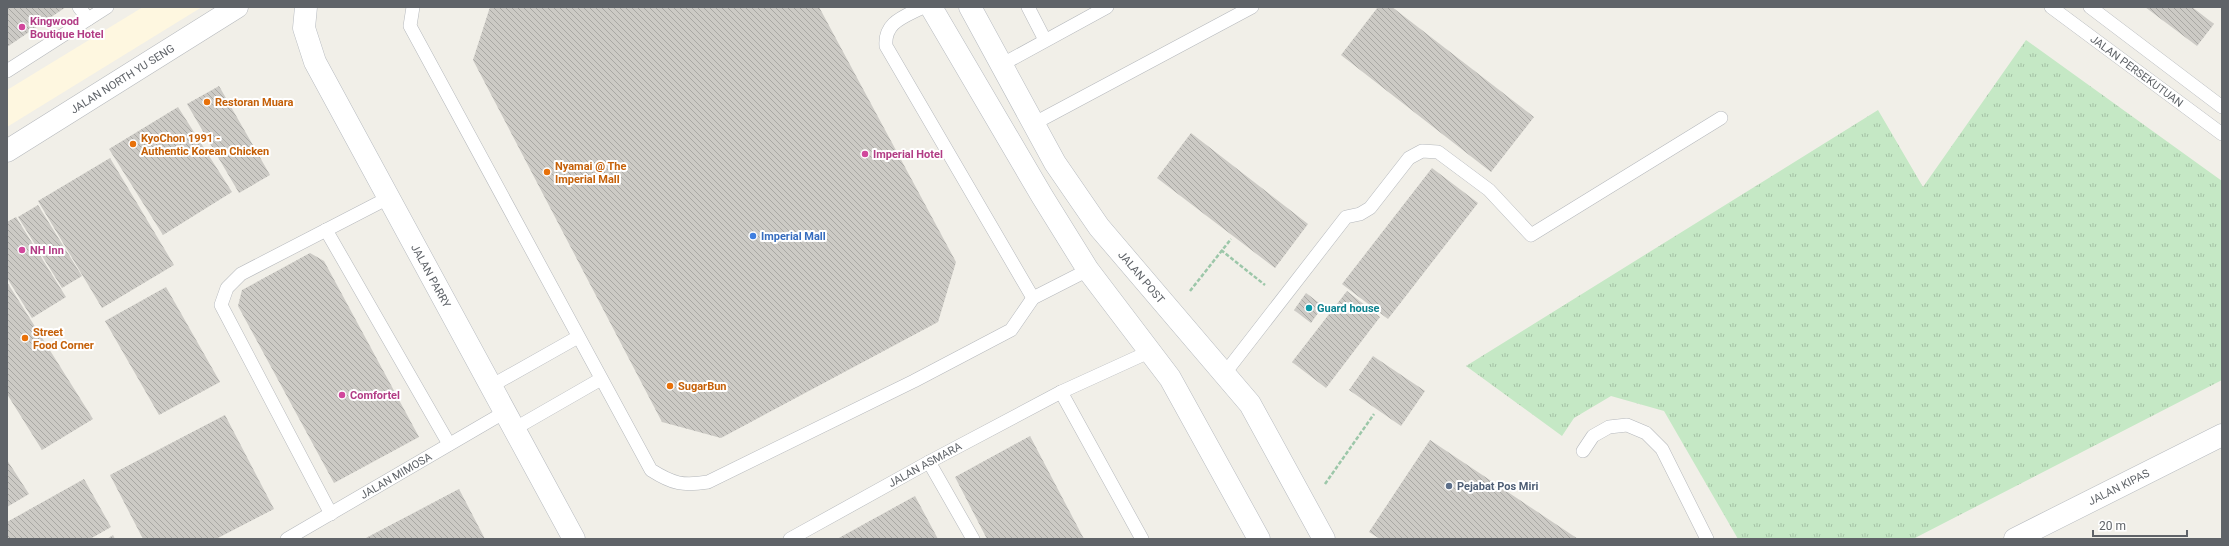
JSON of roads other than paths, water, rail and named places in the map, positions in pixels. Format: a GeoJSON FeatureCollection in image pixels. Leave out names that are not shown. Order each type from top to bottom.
{"type":"FeatureCollection","features":[{"type":"Feature","properties":{"kind":"street","name":"JALAN NORTH YU SENG"},"geometry":{"type":"LineString","coordinates":[[7,151],[237,7]]}},
{"type":"Feature","properties":{"kind":"street","name":"JALAN PARRY"},"geometry":{"type":"LineString","coordinates":[[306,7],[304,28],[315,62],[390,197],[509,421],[574,539]]}},
{"type":"Feature","properties":{"kind":"street"},"geometry":{"type":"LineString","coordinates":[[931,7],[1042,196],[1088,270],[1170,378],[1258,539]]}},
{"type":"Feature","properties":{"kind":"street","name":"JALAN POST"},"geometry":{"type":"LineString","coordinates":[[970,7],[1055,163],[1099,227],[1250,404],[1324,539]]}},
{"type":"Feature","properties":{"kind":"street","name":"JALAN KIPAS"},"geometry":{"type":"LineString","coordinates":[[2015,539],[2222,435]]}},
{"type":"Feature","properties":{"kind":"lane"},"geometry":{"type":"LineString","coordinates":[[79,7],[88,19]]}},
{"type":"Feature","properties":{"kind":"lane"},"geometry":{"type":"LineString","coordinates":[[7,71],[107,7]]}},
{"type":"Feature","properties":{"kind":"lane"},"geometry":{"type":"LineString","coordinates":[[413,7],[410,26],[578,337],[652,470],[668,480],[687,485],[708,482],[914,381],[1011,330],[1033,298],[1088,270]]}},
{"type":"Feature","properties":{"kind":"lane"},"geometry":{"type":"LineString","coordinates":[[922,7],[892,24],[885,35],[886,46],[1033,298]]}},
{"type":"Feature","properties":{"kind":"lane"},"geometry":{"type":"LineString","coordinates":[[1028,7],[1046,40]]}},
{"type":"Feature","properties":{"kind":"lane"},"geometry":{"type":"LineString","coordinates":[[1001,65],[1107,7]]}},
{"type":"Feature","properties":{"kind":"lane"},"geometry":{"type":"LineString","coordinates":[[1033,124],[1252,7]]}},
{"type":"Feature","properties":{"kind":"lane","name":"JALAN PERSEKUTUAN"},"geometry":{"type":"LineString","coordinates":[[2051,7],[2222,134]]}},
{"type":"Feature","properties":{"kind":"lane","name":"JALAN PERSEKUTUAN"},"geometry":{"type":"LineString","coordinates":[[2090,7],[2222,106]]}},
{"type":"Feature","properties":{"kind":"lane"},"geometry":{"type":"LineString","coordinates":[[1225,373],[1346,217],[1370,208],[1409,158],[1422,151],[1438,152],[1489,190],[1531,235],[1721,118]]}},
{"type":"Feature","properties":{"kind":"lane"},"geometry":{"type":"LineString","coordinates":[[331,514],[221,305],[227,288],[241,274],[390,197]]}},
{"type":"Feature","properties":{"kind":"lane"},"geometry":{"type":"LineString","coordinates":[[326,230],[449,444]]}},
{"type":"Feature","properties":{"kind":"lane"},"geometry":{"type":"LineString","coordinates":[[491,386],[578,337]]}},
{"type":"Feature","properties":{"kind":"lane","name":"JALAN ASMARA"},"geometry":{"type":"LineString","coordinates":[[790,539],[929,462],[1061,392],[1151,351]]}},
{"type":"Feature","properties":{"kind":"lane","name":"JALAN MIMOSA"},"geometry":{"type":"LineString","coordinates":[[287,539],[449,444],[509,421],[601,379]]}},
{"type":"Feature","properties":{"kind":"lane"},"geometry":{"type":"LineString","coordinates":[[1061,392],[1142,539]]}},
{"type":"Feature","properties":{"kind":"lane"},"geometry":{"type":"LineString","coordinates":[[1583,451],[1593,436],[1609,427],[1627,425],[1646,433],[1662,449],[1707,539]]}},
{"type":"Feature","properties":{"kind":"lane"},"geometry":{"type":"LineString","coordinates":[[929,462],[973,539]]}},
{"type":"Feature","properties":{"kind":"place","name":"Kingwood Boutique Hotel"},"geometry":{"type":"Point","coordinates":[22,27]}},
{"type":"Feature","properties":{"kind":"place","name":"Restoran Muara"},"geometry":{"type":"Point","coordinates":[207,102]}},
{"type":"Feature","properties":{"kind":"place","name":"KyoChon 1991 - Authentic Korean Chicken"},"geometry":{"type":"Point","coordinates":[133,144]}},
{"type":"Feature","properties":{"kind":"place","name":"Imperial Hotel"},"geometry":{"type":"Point","coordinates":[865,154]}},
{"type":"Feature","properties":{"kind":"place","name":"Nyamai @ The Imperial Mall"},"geometry":{"type":"Point","coordinates":[547,172]}},
{"type":"Feature","properties":{"kind":"place","name":"Imperial Mall"},"geometry":{"type":"Point","coordinates":[753,236]}},
{"type":"Feature","properties":{"kind":"place","name":"NH Inn"},"geometry":{"type":"Point","coordinates":[22,250]}},
{"type":"Feature","properties":{"kind":"place","name":"Guard house"},"geometry":{"type":"Point","coordinates":[1309,308]}},
{"type":"Feature","properties":{"kind":"place","name":"Street Food Corner"},"geometry":{"type":"Point","coordinates":[25,338]}},
{"type":"Feature","properties":{"kind":"place","name":"SugarBun"},"geometry":{"type":"Point","coordinates":[670,386]}},
{"type":"Feature","properties":{"kind":"place","name":"Comfortel"},"geometry":{"type":"Point","coordinates":[342,395]}},
{"type":"Feature","properties":{"kind":"place","name":"Pejabat Pos Miri"},"geometry":{"type":"Point","coordinates":[1449,486]}}]}
